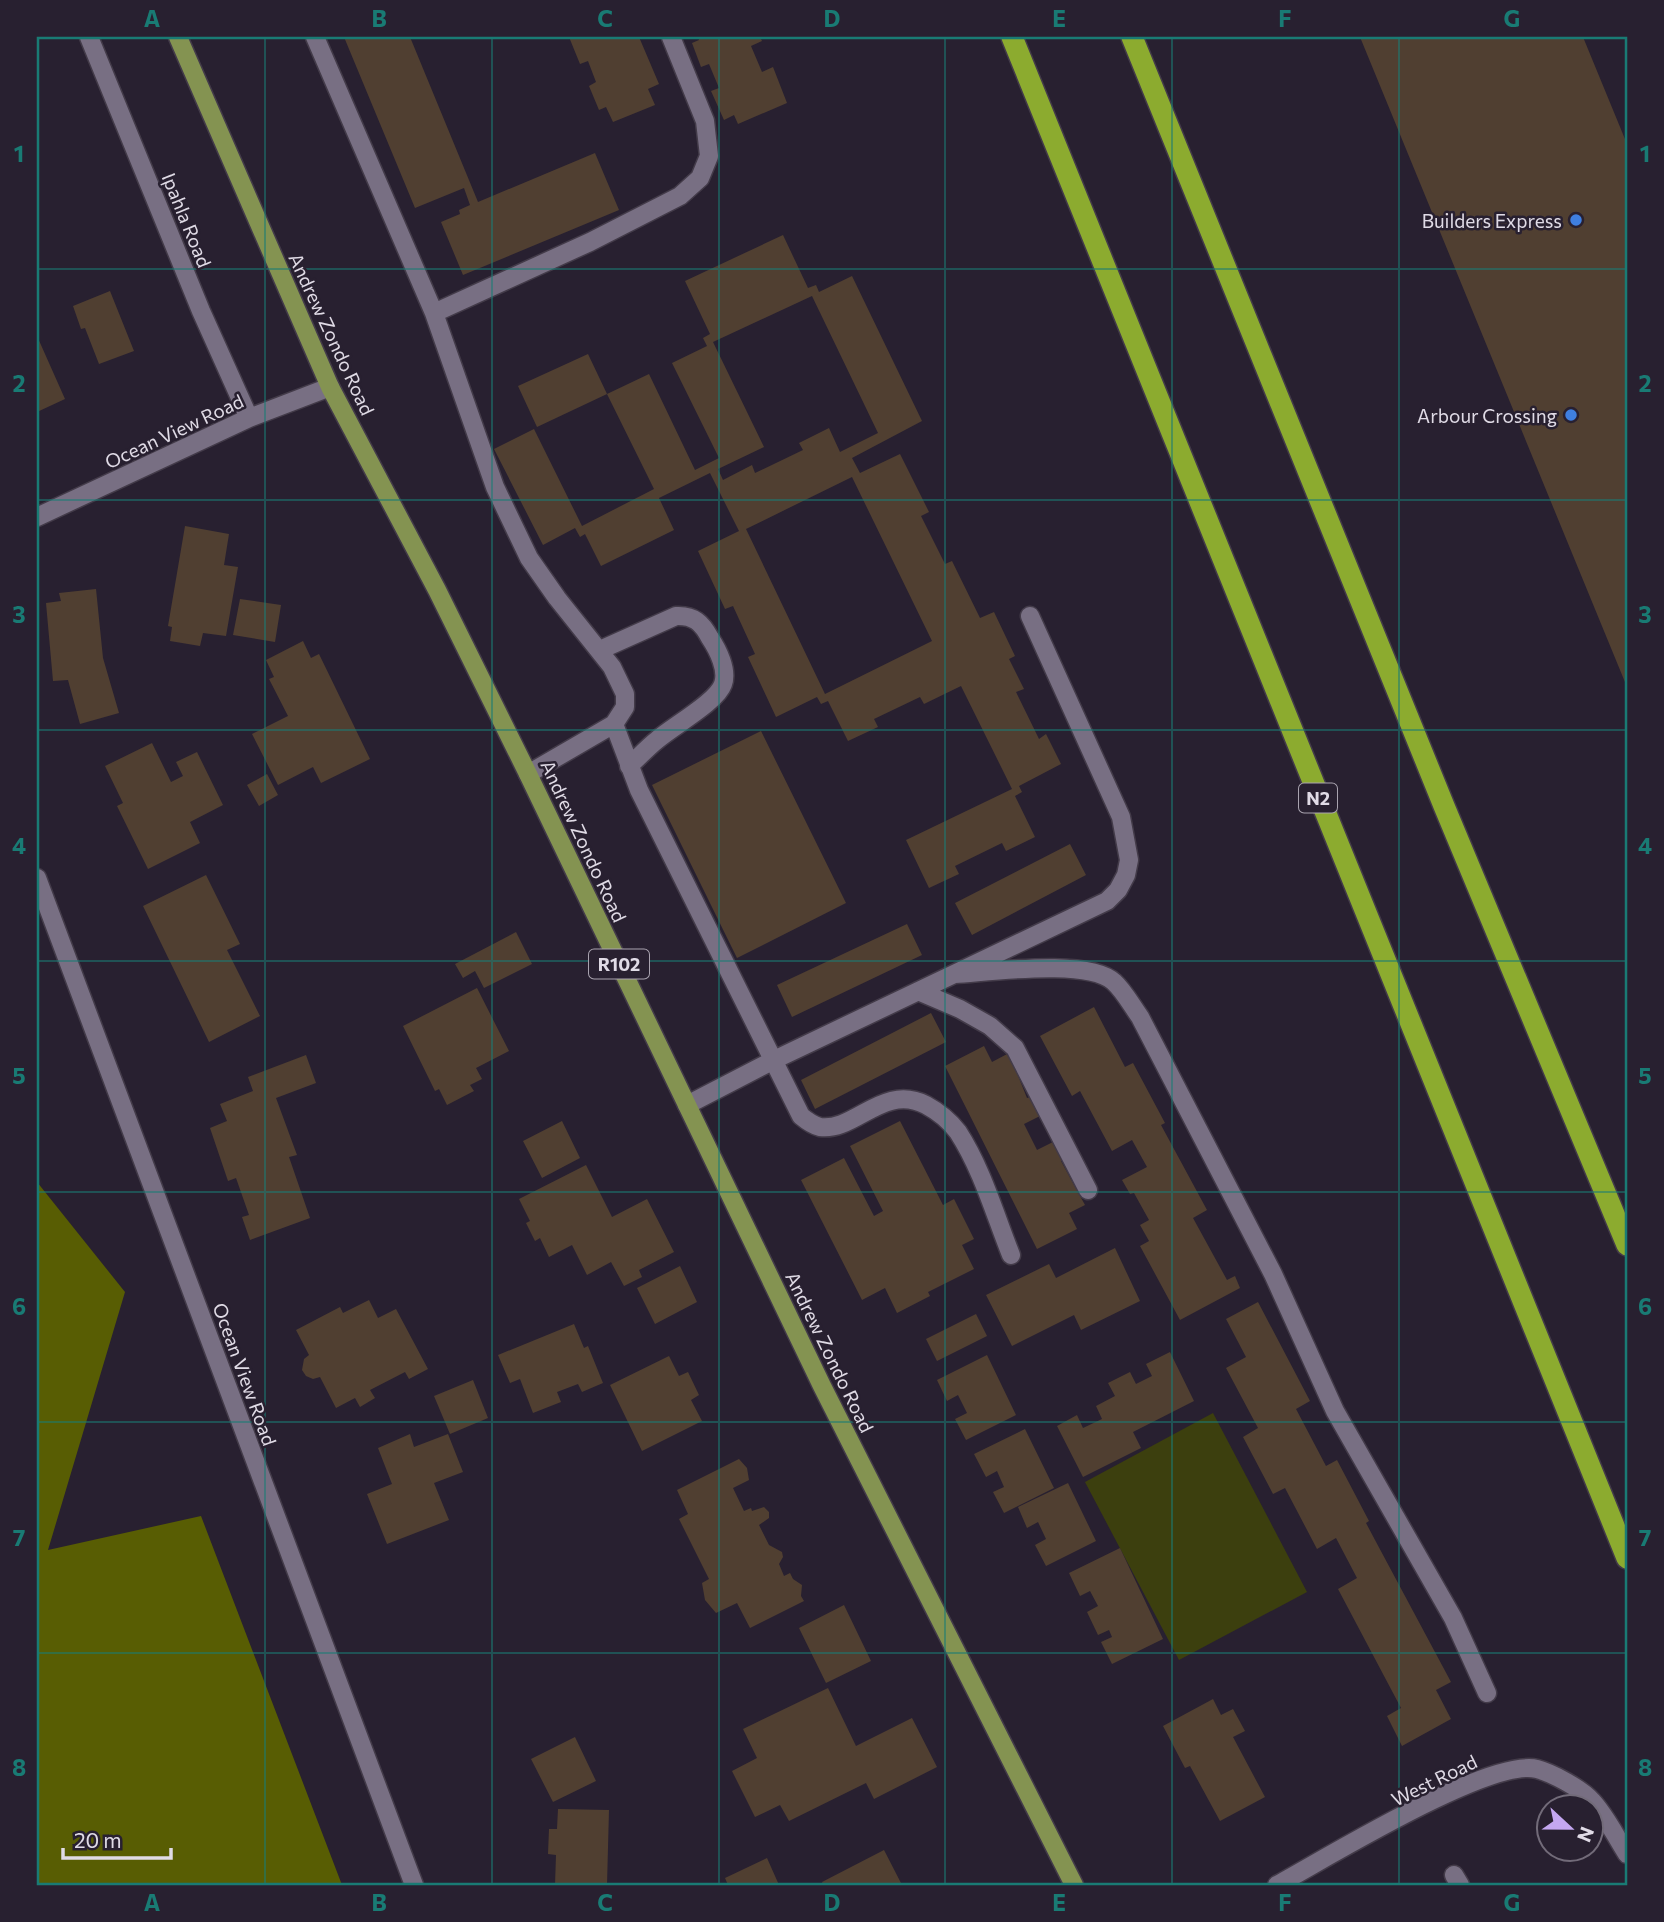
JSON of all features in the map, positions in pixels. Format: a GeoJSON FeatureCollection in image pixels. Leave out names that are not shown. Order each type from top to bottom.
{"type":"FeatureCollection","features":[{"type":"Feature","properties":{"kind":"highway","name":"N2"},"geometry":{"type":"LineString","coordinates":[[1012,37],[1627,1558]]}},
{"type":"Feature","properties":{"kind":"highway"},"geometry":{"type":"LineString","coordinates":[[1132,37],[1444,806],[1627,1245]]}},
{"type":"Feature","properties":{"kind":"main road","name":"Andrew Zondo Road"},"geometry":{"type":"LineString","coordinates":[[178,37],[330,387],[437,590],[822,1386],[1074,1885]]}},
{"type":"Feature","properties":{"kind":"street","name":"Ipahla Road"},"geometry":{"type":"LineString","coordinates":[[89,37],[201,311],[249,418]]}},
{"type":"Feature","properties":{"kind":"street"},"geometry":{"type":"LineString","coordinates":[[315,37],[434,313],[495,487],[529,558],[557,598],[600,650],[625,694],[625,707],[614,724],[528,774]]}},
{"type":"Feature","properties":{"kind":"street"},"geometry":{"type":"LineString","coordinates":[[434,313],[590,242],[680,196],[700,178],[709,156],[705,121],[671,37]]}},
{"type":"Feature","properties":{"kind":"street","name":"Ocean View Road"},"geometry":{"type":"LineString","coordinates":[[37,517],[249,418],[330,387]]}},
{"type":"Feature","properties":{"kind":"street"},"geometry":{"type":"LineString","coordinates":[[600,650],[676,616],[685,616],[701,623],[714,644],[724,669],[722,686],[709,702],[666,733],[629,766]]}},
{"type":"Feature","properties":{"kind":"street"},"geometry":{"type":"LineString","coordinates":[[687,1105],[774,1060],[1107,901],[1118,890],[1126,875],[1129,860],[1121,817],[1030,616]]}},
{"type":"Feature","properties":{"kind":"street"},"geometry":{"type":"LineString","coordinates":[[614,724],[629,766],[676,867],[801,1116],[821,1127],[835,1126],[880,1104],[904,1099],[920,1102],[941,1112],[958,1132],[976,1168],[1012,1255]]}},
{"type":"Feature","properties":{"kind":"street","name":"Ocean View Road"},"geometry":{"type":"LineString","coordinates":[[37,878],[414,1885]]}},
{"type":"Feature","properties":{"kind":"street"},"geometry":{"type":"LineString","coordinates":[[955,974],[1065,968],[1103,974],[1115,982],[1140,1017],[1166,1066],[1273,1274],[1335,1411],[1453,1618],[1487,1693]]}},
{"type":"Feature","properties":{"kind":"street"},"geometry":{"type":"LineString","coordinates":[[918,991],[960,1009],[990,1026],[1015,1048],[1088,1189]]}},
{"type":"Feature","properties":{"kind":"street","name":"West Road"},"geometry":{"type":"LineString","coordinates":[[1277,1885],[1455,1789],[1497,1773],[1535,1768],[1564,1781],[1592,1800],[1627,1854]]}},
{"type":"Feature","properties":{"kind":"green space"},"geometry":{"type":"Polygon","coordinates":[[[1213,1413],[1307,1592],[1179,1660],[1085,1482],[1213,1413]]]}},
{"type":"Feature","properties":{"kind":"shaded area"},"geometry":{"type":"Polygon","coordinates":[[[37,1182],[125,1292],[48,1550],[201,1516],[342,1885],[37,1885],[37,1182]]]}},
{"type":"Feature","properties":{"kind":"building"},"geometry":{"type":"Polygon","coordinates":[[[344,37],[410,37],[478,202],[595,153],[619,210],[463,275],[441,222],[460,214],[459,210],[470,205],[464,188],[415,208],[344,37]]]}},
{"type":"Feature","properties":{"kind":"building"},"geometry":{"type":"Polygon","coordinates":[[[569,37],[639,37],[659,84],[648,89],[655,105],[613,122],[606,107],[599,110],[589,86],[596,82],[588,61],[580,64],[569,37]]]}},
{"type":"Feature","properties":{"kind":"building"},"geometry":{"type":"Polygon","coordinates":[[[698,37],[760,37],[762,41],[751,46],[762,72],[773,67],[787,103],[738,124],[734,115],[724,120],[711,91],[719,88],[709,64],[701,67],[692,43],[699,40],[698,37]]]}},
{"type":"Feature","properties":{"kind":"building","name":"Arbour Crossing"},"geometry":{"type":"Polygon","coordinates":[[[1360,37],[1583,37],[1627,144],[1627,687],[1360,37]]]}},
{"type":"Feature","properties":{"kind":"building"},"geometry":{"type":"Polygon","coordinates":[[[783,235],[808,288],[816,285],[819,292],[852,276],[922,421],[852,458],[860,473],[900,454],[929,512],[921,516],[945,564],[952,561],[980,618],[994,612],[1015,656],[1009,659],[1024,689],[1016,692],[1039,739],[1046,734],[1061,764],[1019,786],[1022,792],[1015,796],[1035,837],[1006,851],[1002,843],[955,866],[959,874],[929,888],[906,840],[1012,789],[961,686],[924,704],[920,697],[874,719],[878,727],[848,741],[828,701],[821,704],[817,697],[776,717],[748,657],[755,654],[733,606],[725,609],[698,551],[739,531],[710,473],[659,498],[674,530],[601,566],[585,534],[580,537],[575,528],[543,545],[494,449],[534,429],[582,526],[654,489],[607,394],[649,374],[695,470],[719,458],[672,363],[707,346],[703,338],[710,334],[685,281],[783,235]],[[812,296],[713,342],[764,447],[718,469],[723,480],[752,465],[755,473],[803,450],[799,443],[829,428],[840,452],[878,433],[812,296]],[[852,477],[746,529],[825,694],[932,641],[852,477]]]}},
{"type":"Feature","properties":{"kind":"building"},"geometry":{"type":"Polygon","coordinates":[[[110,291],[134,351],[99,364],[85,328],[81,329],[73,306],[110,291]]]}},
{"type":"Feature","properties":{"kind":"building"},"geometry":{"type":"Polygon","coordinates":[[[37,336],[65,399],[37,412],[37,336]]]}},
{"type":"Feature","properties":{"kind":"building"},"geometry":{"type":"Polygon","coordinates":[[[588,354],[607,394],[537,427],[518,386],[588,354]]]}},
{"type":"Feature","properties":{"kind":"building"},"geometry":{"type":"Polygon","coordinates":[[[185,526],[229,534],[224,565],[238,567],[226,636],[203,633],[200,646],[170,641],[172,627],[168,626],[185,526]]]}},
{"type":"Feature","properties":{"kind":"building"},"geometry":{"type":"Polygon","coordinates":[[[96,589],[103,658],[119,713],[80,724],[68,680],[53,681],[46,603],[61,601],[59,593],[96,589]]]}},
{"type":"Feature","properties":{"kind":"building"},"geometry":{"type":"Polygon","coordinates":[[[240,599],[281,605],[275,642],[233,635],[240,599]]]}},
{"type":"Feature","properties":{"kind":"building"},"geometry":{"type":"Polygon","coordinates":[[[303,641],[311,658],[319,654],[370,759],[321,783],[313,767],[278,785],[252,734],[288,716],[269,679],[274,677],[266,660],[303,641]]]}},
{"type":"Feature","properties":{"kind":"building"},"geometry":{"type":"Polygon","coordinates":[[[761,731],[846,903],[737,958],[652,785],[761,731]]]}},
{"type":"Feature","properties":{"kind":"building"},"geometry":{"type":"Polygon","coordinates":[[[152,743],[171,782],[183,776],[176,762],[197,752],[223,805],[190,822],[200,843],[148,869],[117,806],[123,803],[105,766],[152,743]]]}},
{"type":"Feature","properties":{"kind":"building"},"geometry":{"type":"Polygon","coordinates":[[[267,774],[278,795],[259,806],[247,785],[267,774]]]}},
{"type":"Feature","properties":{"kind":"building"},"geometry":{"type":"Polygon","coordinates":[[[1070,844],[1086,875],[972,935],[955,903],[1070,844]]]}},
{"type":"Feature","properties":{"kind":"building"},"geometry":{"type":"Polygon","coordinates":[[[206,875],[240,944],[227,950],[260,1016],[209,1042],[143,906],[206,875]]]}},
{"type":"Feature","properties":{"kind":"building"},"geometry":{"type":"Polygon","coordinates":[[[907,924],[922,955],[792,1017],[777,985],[907,924]]]}},
{"type":"Feature","properties":{"kind":"building"},"geometry":{"type":"Polygon","coordinates":[[[516,932],[532,964],[484,988],[475,971],[463,978],[455,964],[516,932]]]}},
{"type":"Feature","properties":{"kind":"building"},"geometry":{"type":"Polygon","coordinates":[[[477,988],[509,1051],[476,1068],[482,1079],[470,1085],[474,1091],[447,1105],[439,1089],[435,1091],[403,1026],[477,988]]]}},
{"type":"Feature","properties":{"kind":"building"},"geometry":{"type":"Polygon","coordinates":[[[1094,1007],[1125,1067],[1133,1063],[1165,1123],[1161,1125],[1207,1210],[1193,1218],[1227,1280],[1235,1276],[1240,1288],[1180,1320],[1140,1246],[1149,1241],[1140,1225],[1149,1220],[1134,1193],[1130,1194],[1122,1180],[1147,1167],[1132,1140],[1112,1151],[1080,1091],[1072,1096],[1040,1036],[1094,1007]]]}},
{"type":"Feature","properties":{"kind":"building"},"geometry":{"type":"Polygon","coordinates":[[[931,1013],[946,1042],[815,1109],[801,1080],[931,1013]]]}},
{"type":"Feature","properties":{"kind":"building"},"geometry":{"type":"Polygon","coordinates":[[[984,1046],[992,1062],[1009,1053],[1027,1098],[1031,1097],[1040,1116],[1024,1124],[1037,1150],[1053,1142],[1085,1205],[1069,1213],[1077,1229],[1037,1249],[945,1066],[984,1046]]]}},
{"type":"Feature","properties":{"kind":"building"},"geometry":{"type":"Polygon","coordinates":[[[306,1055],[316,1083],[276,1098],[297,1155],[289,1157],[310,1218],[250,1240],[242,1217],[249,1215],[236,1178],[228,1181],[210,1128],[227,1121],[220,1104],[253,1091],[248,1077],[306,1055]]]}},
{"type":"Feature","properties":{"kind":"building"},"geometry":{"type":"Polygon","coordinates":[[[562,1121],[580,1158],[542,1178],[523,1141],[562,1121]]]}},
{"type":"Feature","properties":{"kind":"building"},"geometry":{"type":"Polygon","coordinates":[[[900,1121],[943,1205],[954,1199],[974,1239],[962,1245],[974,1269],[928,1292],[930,1296],[897,1313],[885,1288],[862,1300],[801,1180],[844,1158],[874,1216],[883,1211],[850,1146],[900,1121]]]}},
{"type":"Feature","properties":{"kind":"building"},"geometry":{"type":"Polygon","coordinates":[[[586,1165],[612,1217],[647,1199],[674,1252],[639,1270],[642,1277],[624,1286],[611,1262],[587,1275],[572,1245],[549,1257],[540,1238],[535,1241],[526,1223],[530,1221],[519,1199],[586,1165]]]}},
{"type":"Feature","properties":{"kind":"building"},"geometry":{"type":"Polygon","coordinates":[[[1115,1248],[1140,1301],[1081,1330],[1074,1315],[1012,1346],[986,1295],[1049,1264],[1056,1278],[1115,1248]]]}},
{"type":"Feature","properties":{"kind":"building"},"geometry":{"type":"Polygon","coordinates":[[[680,1266],[697,1302],[655,1324],[637,1288],[680,1266]]]}},
{"type":"Feature","properties":{"kind":"building"},"geometry":{"type":"Polygon","coordinates":[[[369,1300],[378,1318],[396,1309],[428,1369],[409,1379],[405,1372],[370,1390],[375,1398],[360,1407],[355,1398],[336,1408],[320,1377],[313,1379],[306,1376],[302,1370],[304,1359],[309,1355],[296,1330],[340,1307],[343,1313],[369,1300]]]}},
{"type":"Feature","properties":{"kind":"building"},"geometry":{"type":"Polygon","coordinates":[[[1258,1302],[1310,1401],[1296,1409],[1326,1466],[1337,1460],[1369,1521],[1366,1523],[1451,1682],[1436,1690],[1451,1719],[1402,1746],[1387,1716],[1401,1708],[1338,1589],[1357,1578],[1336,1538],[1317,1549],[1285,1488],[1273,1494],[1243,1437],[1258,1428],[1226,1368],[1246,1357],[1226,1319],[1258,1302]]]}},
{"type":"Feature","properties":{"kind":"building"},"geometry":{"type":"Polygon","coordinates":[[[976,1314],[987,1336],[937,1361],[926,1339],[976,1314]]]}},
{"type":"Feature","properties":{"kind":"building"},"geometry":{"type":"Polygon","coordinates":[[[574,1324],[584,1348],[588,1346],[603,1383],[582,1392],[578,1384],[557,1392],[561,1402],[533,1413],[520,1379],[510,1383],[498,1355],[574,1324]]]}},
{"type":"Feature","properties":{"kind":"building"},"geometry":{"type":"Polygon","coordinates":[[[1170,1352],[1194,1401],[1133,1432],[1141,1448],[1083,1477],[1057,1426],[1077,1415],[1083,1428],[1102,1419],[1096,1406],[1115,1396],[1108,1383],[1130,1372],[1136,1384],[1152,1376],[1146,1364],[1170,1352]]]}},
{"type":"Feature","properties":{"kind":"building"},"geometry":{"type":"Polygon","coordinates":[[[987,1355],[1016,1415],[966,1440],[955,1419],[967,1413],[958,1395],[947,1401],[937,1380],[987,1355]]]}},
{"type":"Feature","properties":{"kind":"building"},"geometry":{"type":"Polygon","coordinates":[[[669,1356],[679,1376],[688,1372],[699,1395],[691,1400],[702,1421],[642,1451],[610,1385],[669,1356]]]}},
{"type":"Feature","properties":{"kind":"building"},"geometry":{"type":"Polygon","coordinates":[[[473,1380],[488,1418],[450,1434],[434,1396],[473,1380]]]}},
{"type":"Feature","properties":{"kind":"building"},"geometry":{"type":"Polygon","coordinates":[[[1025,1429],[1054,1488],[1004,1513],[993,1492],[1004,1487],[997,1471],[986,1477],[974,1454],[1025,1429]]]}},
{"type":"Feature","properties":{"kind":"building"},"geometry":{"type":"Polygon","coordinates":[[[410,1434],[414,1447],[448,1434],[463,1472],[434,1483],[449,1520],[387,1544],[367,1494],[392,1484],[378,1448],[410,1434]]]}},
{"type":"Feature","properties":{"kind":"building"},"geometry":{"type":"Polygon","coordinates":[[[739,1459],[747,1468],[749,1480],[733,1488],[744,1511],[764,1507],[769,1512],[769,1518],[759,1525],[769,1545],[782,1552],[783,1557],[779,1564],[784,1576],[790,1573],[793,1579],[802,1585],[801,1596],[804,1601],[750,1628],[737,1603],[716,1613],[705,1600],[702,1583],[709,1579],[679,1519],[688,1514],[677,1490],[739,1459]]]}},
{"type":"Feature","properties":{"kind":"building"},"geometry":{"type":"Polygon","coordinates":[[[1068,1483],[1096,1541],[1046,1566],[1035,1545],[1046,1539],[1038,1522],[1027,1528],[1018,1507],[1068,1483]]]}},
{"type":"Feature","properties":{"kind":"building"},"geometry":{"type":"Polygon","coordinates":[[[1120,1548],[1163,1639],[1112,1664],[1101,1642],[1112,1637],[1109,1630],[1098,1635],[1087,1612],[1098,1606],[1090,1591],[1080,1596],[1069,1573],[1120,1548]]]}},
{"type":"Feature","properties":{"kind":"building"},"geometry":{"type":"Polygon","coordinates":[[[844,1605],[871,1661],[826,1683],[799,1628],[844,1605]]]}},
{"type":"Feature","properties":{"kind":"building"},"geometry":{"type":"Polygon","coordinates":[[[828,1688],[856,1746],[912,1718],[937,1767],[874,1799],[866,1783],[789,1821],[780,1805],[755,1817],[732,1771],[757,1758],[743,1729],[828,1688]]]}},
{"type":"Feature","properties":{"kind":"building"},"geometry":{"type":"Polygon","coordinates":[[[1213,1699],[1221,1715],[1233,1709],[1245,1731],[1233,1737],[1265,1797],[1220,1821],[1190,1766],[1185,1768],[1163,1726],[1213,1699]]]}},
{"type":"Feature","properties":{"kind":"building"},"geometry":{"type":"Polygon","coordinates":[[[575,1737],[596,1781],[553,1802],[531,1759],[575,1737]]]}},
{"type":"Feature","properties":{"kind":"building"},"geometry":{"type":"Polygon","coordinates":[[[558,1809],[609,1810],[607,1885],[555,1885],[556,1855],[548,1854],[549,1829],[557,1829],[558,1809]]]}},
{"type":"Feature","properties":{"kind":"building"},"geometry":{"type":"Polygon","coordinates":[[[884,1850],[902,1885],[823,1885],[822,1882],[884,1850]]]}},
{"type":"Feature","properties":{"kind":"building"},"geometry":{"type":"Polygon","coordinates":[[[767,1858],[779,1885],[728,1885],[725,1878],[767,1858]]]}},
{"type":"Feature","properties":{"kind":"place","name":"Builders Express"},"geometry":{"type":"Point","coordinates":[1576,220]}},
{"type":"Feature","properties":{"kind":"place","name":"Arbour Crossing"},"geometry":{"type":"Point","coordinates":[1571,415]}}]}
